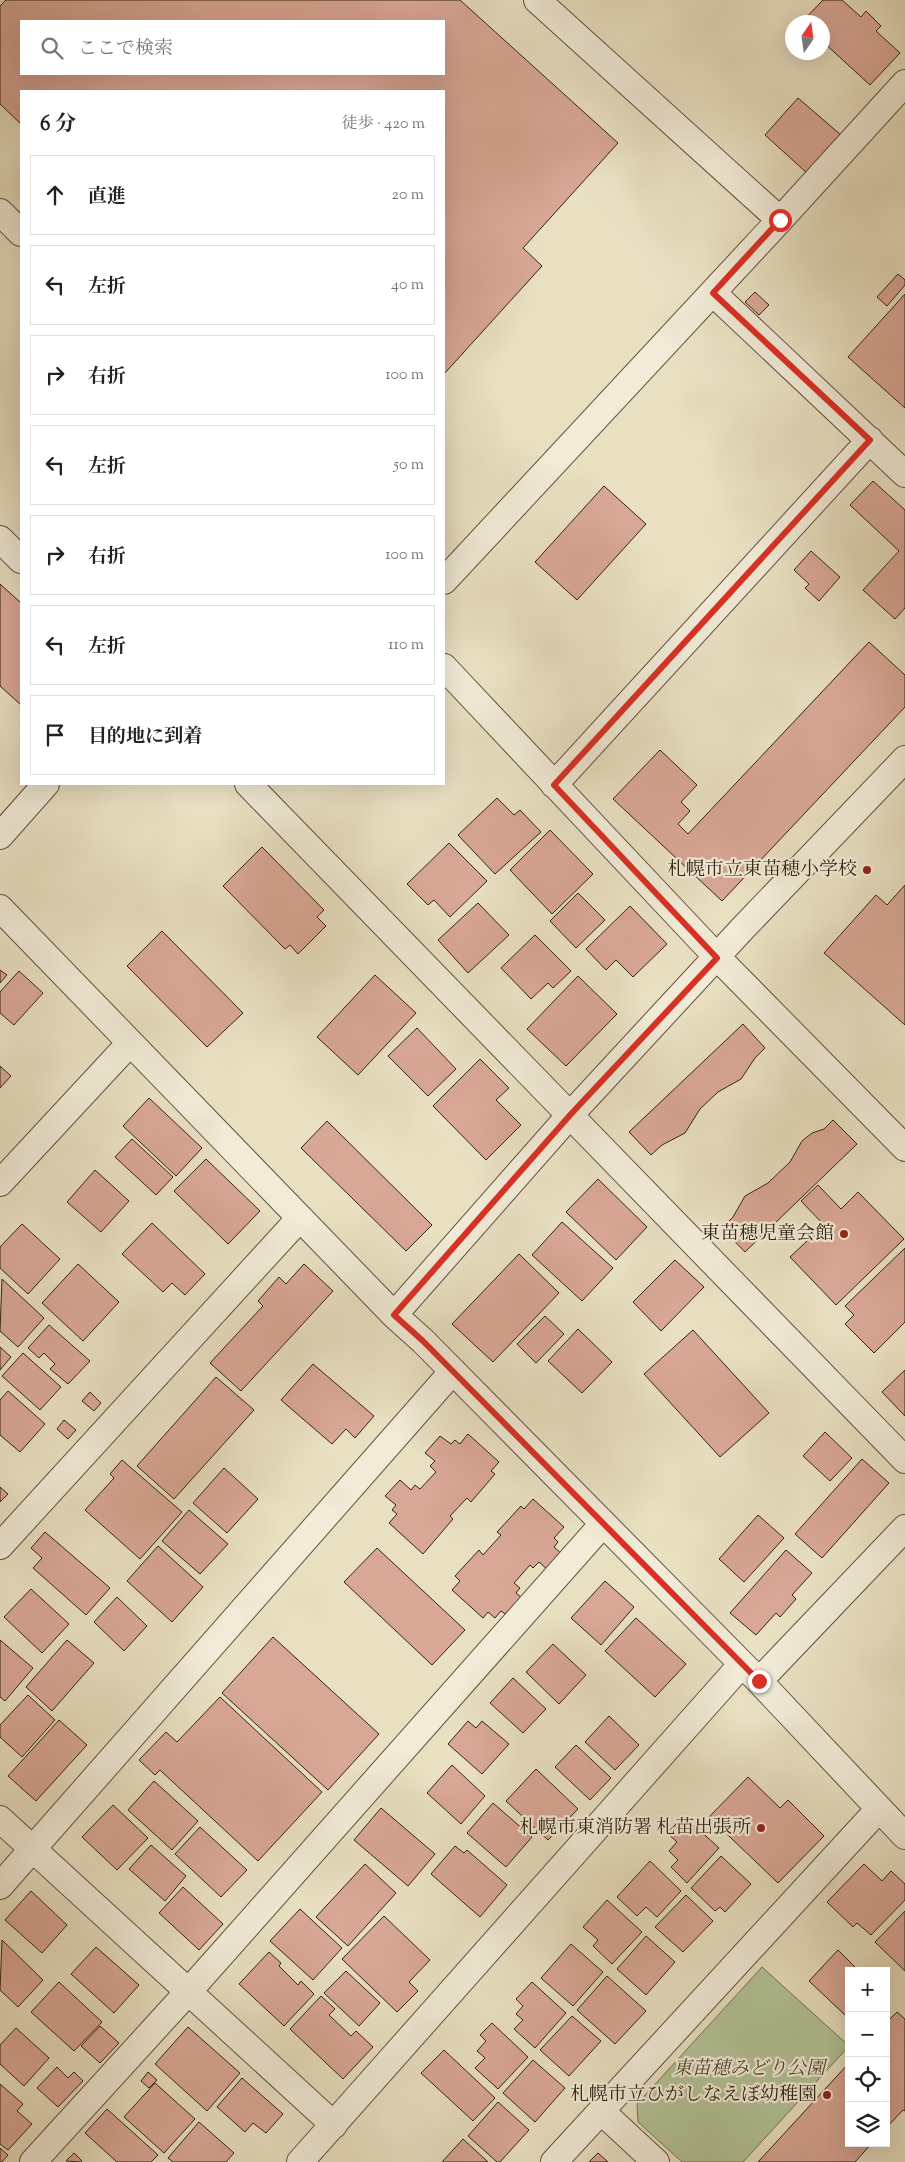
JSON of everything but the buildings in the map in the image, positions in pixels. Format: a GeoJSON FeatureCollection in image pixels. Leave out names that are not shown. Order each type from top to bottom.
{"type":"FeatureCollection","features":[{"type":"Feature","properties":{"kind":"street"},"geometry":{"type":"LineString","coordinates":[[537,0],[780,220]]}},
{"type":"Feature","properties":{"kind":"street"},"geometry":{"type":"LineString","coordinates":[[445,580],[713,293],[905,82]]}},
{"type":"Feature","properties":{"kind":"street"},"geometry":{"type":"LineString","coordinates":[[0,212],[20,232]]}},
{"type":"Feature","properties":{"kind":"street"},"geometry":{"type":"LineString","coordinates":[[713,293],[905,474]]}},
{"type":"Feature","properties":{"kind":"street"},"geometry":{"type":"LineString","coordinates":[[554,785],[870,440]]}},
{"type":"Feature","properties":{"kind":"street"},"geometry":{"type":"LineString","coordinates":[[0,539],[20,559]]}},
{"type":"Feature","properties":{"kind":"street"},"geometry":{"type":"LineString","coordinates":[[445,668],[717,958],[905,1148]]}},
{"type":"Feature","properties":{"kind":"street"},"geometry":{"type":"LineString","coordinates":[[394,1315],[571,1114],[905,759]]}},
{"type":"Feature","properties":{"kind":"street"},"geometry":{"type":"LineString","coordinates":[[0,836],[45,785]]}},
{"type":"Feature","properties":{"kind":"street"},"geometry":{"type":"LineString","coordinates":[[249,785],[571,1114],[905,1460]]}},
{"type":"Feature","properties":{"kind":"street"},"geometry":{"type":"LineString","coordinates":[[0,908],[394,1315],[452,1371],[602,1525],[750,1672],[905,1836]]}},
{"type":"Feature","properties":{"kind":"street"},"geometry":{"type":"LineString","coordinates":[[0,1183],[130,1043]]}},
{"type":"Feature","properties":{"kind":"street"},"geometry":{"type":"LineString","coordinates":[[0,1546],[300,1218]]}},
{"type":"Feature","properties":{"kind":"street"},"geometry":{"type":"LineString","coordinates":[[0,1886],[452,1371]]}},
{"type":"Feature","properties":{"kind":"street"},"geometry":{"type":"LineString","coordinates":[[34,2162],[188,1992],[602,1525]]}},
{"type":"Feature","properties":{"kind":"street"},"geometry":{"type":"LineString","coordinates":[[300,2162],[750,1672],[905,1528]]}},
{"type":"Feature","properties":{"kind":"street"},"geometry":{"type":"LineString","coordinates":[[554,2162],[879,1809]]}},
{"type":"Feature","properties":{"kind":"street"},"geometry":{"type":"LineString","coordinates":[[0,1820],[334,2125]]}},
{"type":"Feature","properties":{"kind":"street"},"geometry":{"type":"LineString","coordinates":[[601,2111],[656,2162]]}},
{"type":"Feature","properties":{"kind":"green space","name":"東苗穂みどり公園"},"geometry":{"type":"Polygon","coordinates":[[[762,1967],[845,2042],[845,2050],[743,2162],[682,2162],[638,2122],[637,2104],[762,1967]]]}},
{"type":"Feature","properties":{"kind":"place","name":"札幌市立東苗穂小学校"},"geometry":{"type":"Point","coordinates":[867,870]}},
{"type":"Feature","properties":{"kind":"place","name":"東苗穂児童会館"},"geometry":{"type":"Point","coordinates":[844,1234]}},
{"type":"Feature","properties":{"kind":"place","name":"札幌市東消防署 札苗出張所"},"geometry":{"type":"Point","coordinates":[761,1828]}},
{"type":"Feature","properties":{"kind":"place","name":"札幌市立ひがしなえぼ幼稚園"},"geometry":{"type":"Point","coordinates":[827,2095]}},
{"type":"Feature","properties":{"kind":"route"},"geometry":{"type":"LineString","coordinates":[[759,1681],[602,1525],[423,1341],[394,1315],[571,1114],[717,958],[554,785],[870,440],[713,293],[780,220]]}}]}
